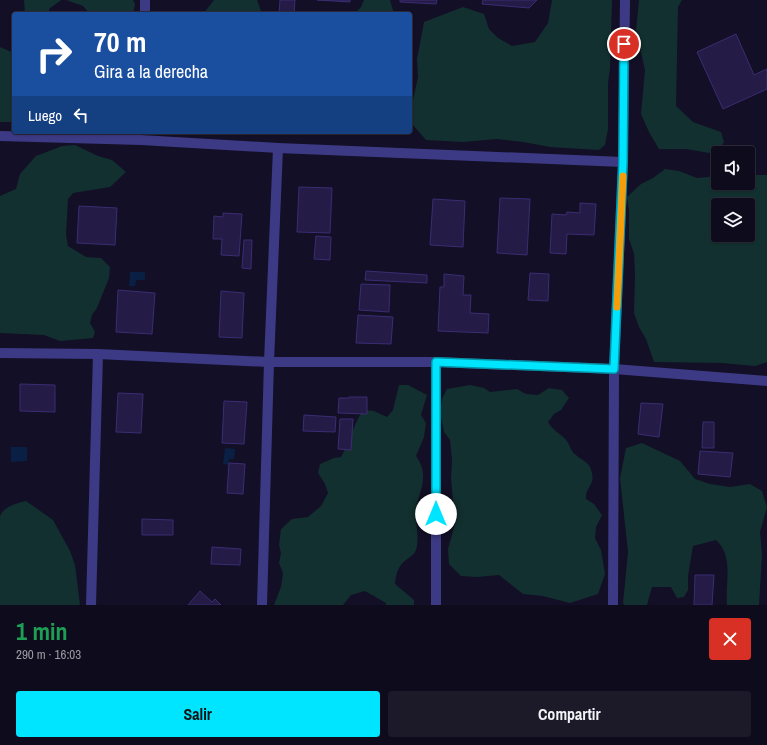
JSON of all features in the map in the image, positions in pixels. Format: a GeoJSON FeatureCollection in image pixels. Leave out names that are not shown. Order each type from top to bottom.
{"type":"FeatureCollection","features":[{"type":"Feature","properties":{"kind":"street"},"geometry":{"type":"LineString","coordinates":[[145,0],[145,12]]}},
{"type":"Feature","properties":{"kind":"street"},"geometry":{"type":"LineString","coordinates":[[613,605],[614,369],[623,162],[625,0]]}},
{"type":"Feature","properties":{"kind":"street"},"geometry":{"type":"LineString","coordinates":[[0,136],[141,136],[278,148],[623,162]]}},
{"type":"Feature","properties":{"kind":"street"},"geometry":{"type":"LineString","coordinates":[[262,605],[269,362],[278,148]]}},
{"type":"Feature","properties":{"kind":"street"},"geometry":{"type":"LineString","coordinates":[[0,353],[98,354],[269,362],[436,362],[614,369],[767,381]]}},
{"type":"Feature","properties":{"kind":"street"},"geometry":{"type":"LineString","coordinates":[[91,605],[98,354]]}},
{"type":"Feature","properties":{"kind":"street"},"geometry":{"type":"LineString","coordinates":[[436,362],[436,605]]}},
{"type":"Feature","properties":{"kind":"green space"},"geometry":{"type":"Polygon","coordinates":[[[24,0],[61,0],[49,9],[49,12],[25,12],[24,0]]]}},
{"type":"Feature","properties":{"kind":"green space"},"geometry":{"type":"Polygon","coordinates":[[[66,0],[133,0],[135,4],[133,12],[88,12],[83,6],[66,0]]]}},
{"type":"Feature","properties":{"kind":"green space"},"geometry":{"type":"Polygon","coordinates":[[[214,0],[257,0],[261,12],[205,12],[214,0]]]}},
{"type":"Feature","properties":{"kind":"green space"},"geometry":{"type":"Polygon","coordinates":[[[364,0],[390,0],[393,12],[356,12],[361,7],[364,0]]]}},
{"type":"Feature","properties":{"kind":"green space"},"geometry":{"type":"Polygon","coordinates":[[[552,0],[612,0],[610,68],[608,83],[608,129],[605,145],[599,150],[550,147],[497,139],[463,142],[426,140],[413,125],[412,105],[418,77],[417,59],[424,22],[463,7],[484,14],[489,29],[498,38],[512,46],[535,42],[548,23],[552,0]]]}},
{"type":"Feature","properties":{"kind":"green space"},"geometry":{"type":"Polygon","coordinates":[[[639,0],[682,0],[678,7],[676,106],[693,122],[721,132],[724,142],[721,146],[711,146],[711,153],[686,149],[659,149],[641,114],[645,70],[636,30],[639,0]]]}},
{"type":"Feature","properties":{"kind":"green space"},"geometry":{"type":"Polygon","coordinates":[[[0,47],[12,52],[12,122],[0,122],[0,47]]]}},
{"type":"Feature","properties":{"kind":"green space"},"geometry":{"type":"Polygon","coordinates":[[[75,145],[98,156],[112,160],[126,172],[110,187],[73,193],[68,199],[66,235],[68,246],[86,257],[101,258],[110,267],[109,278],[97,308],[92,315],[90,323],[95,332],[93,338],[60,341],[44,335],[0,333],[0,196],[16,189],[20,174],[36,156],[62,146],[75,145]]]}},
{"type":"Feature","properties":{"kind":"green space"},"geometry":{"type":"Polygon","coordinates":[[[665,169],[679,171],[697,178],[711,177],[711,190],[755,190],[755,175],[767,175],[767,362],[755,366],[722,363],[654,362],[646,339],[639,327],[634,313],[634,254],[629,239],[629,211],[627,197],[641,184],[653,178],[665,169]]]}},
{"type":"Feature","properties":{"kind":"green space"},"geometry":{"type":"Polygon","coordinates":[[[399,385],[408,385],[427,395],[421,415],[426,423],[424,437],[416,456],[421,464],[423,472],[422,486],[416,515],[417,544],[414,553],[399,567],[395,584],[414,600],[414,605],[386,605],[386,603],[365,591],[351,595],[343,605],[274,605],[281,587],[283,573],[279,563],[281,553],[279,545],[281,529],[292,519],[308,517],[321,506],[328,493],[325,484],[318,473],[320,464],[334,458],[341,457],[363,410],[374,411],[387,417],[393,410],[399,385]]]}},
{"type":"Feature","properties":{"kind":"green space"},"geometry":{"type":"Polygon","coordinates":[[[470,385],[484,388],[490,392],[517,389],[526,394],[538,395],[549,388],[562,390],[569,398],[561,410],[554,414],[548,422],[566,440],[571,450],[588,464],[591,469],[593,477],[586,495],[586,499],[594,504],[602,515],[596,527],[595,538],[601,550],[605,574],[598,594],[570,603],[543,596],[523,594],[499,575],[477,577],[461,576],[449,564],[448,549],[455,524],[451,478],[452,460],[450,440],[444,432],[440,413],[442,399],[447,389],[470,385]]]}},
{"type":"Feature","properties":{"kind":"green space"},"geometry":{"type":"Polygon","coordinates":[[[642,443],[680,461],[695,479],[710,484],[730,487],[750,484],[762,491],[767,507],[760,532],[762,554],[759,605],[727,605],[727,562],[722,546],[716,540],[693,546],[688,576],[688,590],[684,597],[677,598],[671,587],[652,587],[647,605],[624,605],[628,552],[620,478],[626,448],[642,443]]]}},
{"type":"Feature","properties":{"kind":"green space"},"geometry":{"type":"Polygon","coordinates":[[[26,501],[53,520],[70,551],[75,565],[80,605],[0,605],[0,516],[8,507],[26,501]]]}},
{"type":"Feature","properties":{"kind":"water"},"geometry":{"type":"Polygon","coordinates":[[[130,272],[145,272],[145,280],[136,280],[135,286],[129,286],[130,272]]]}},
{"type":"Feature","properties":{"kind":"water"},"geometry":{"type":"Polygon","coordinates":[[[11,447],[27,447],[27,461],[11,462],[11,447]]]}},
{"type":"Feature","properties":{"kind":"water"},"geometry":{"type":"Polygon","coordinates":[[[225,448],[235,449],[234,459],[229,459],[229,465],[223,464],[225,448]]]}},
{"type":"Feature","properties":{"kind":"building"},"geometry":{"type":"Polygon","coordinates":[[[280,0],[295,0],[294,12],[279,12],[280,0]]]}},
{"type":"Feature","properties":{"kind":"building"},"geometry":{"type":"Polygon","coordinates":[[[317,0],[350,0],[350,2],[317,0]]]}},
{"type":"Feature","properties":{"kind":"building"},"geometry":{"type":"Polygon","coordinates":[[[400,0],[437,0],[436,4],[400,2],[400,0]]]}},
{"type":"Feature","properties":{"kind":"building"},"geometry":{"type":"Polygon","coordinates":[[[483,0],[537,0],[529,8],[482,4],[483,0]]]}},
{"type":"Feature","properties":{"kind":"building"},"geometry":{"type":"Polygon","coordinates":[[[736,34],[754,75],[767,69],[767,89],[723,109],[697,52],[736,34]]]}},
{"type":"Feature","properties":{"kind":"building"},"geometry":{"type":"Polygon","coordinates":[[[299,187],[332,188],[330,233],[297,232],[299,187]]]}},
{"type":"Feature","properties":{"kind":"building"},"geometry":{"type":"Polygon","coordinates":[[[500,198],[530,199],[527,255],[497,253],[500,198]]]}},
{"type":"Feature","properties":{"kind":"building"},"geometry":{"type":"Polygon","coordinates":[[[433,199],[465,201],[463,247],[430,245],[433,199]]]}},
{"type":"Feature","properties":{"kind":"building"},"geometry":{"type":"Polygon","coordinates":[[[580,203],[596,204],[594,235],[567,234],[566,254],[550,253],[552,214],[566,215],[567,212],[580,213],[580,203]]]}},
{"type":"Feature","properties":{"kind":"building"},"geometry":{"type":"Polygon","coordinates":[[[79,206],[117,208],[115,245],[77,243],[79,206]]]}},
{"type":"Feature","properties":{"kind":"building"},"geometry":{"type":"Polygon","coordinates":[[[223,213],[242,214],[239,256],[221,255],[222,239],[213,239],[214,216],[223,217],[223,213]]]}},
{"type":"Feature","properties":{"kind":"building"},"geometry":{"type":"Polygon","coordinates":[[[316,236],[331,237],[330,260],[314,259],[316,236]]]}},
{"type":"Feature","properties":{"kind":"building"},"geometry":{"type":"Polygon","coordinates":[[[244,240],[252,240],[251,269],[242,268],[244,240]]]}},
{"type":"Feature","properties":{"kind":"building"},"geometry":{"type":"Polygon","coordinates":[[[366,271],[427,275],[427,283],[365,280],[366,271]]]}},
{"type":"Feature","properties":{"kind":"building"},"geometry":{"type":"Polygon","coordinates":[[[530,273],[549,274],[548,301],[528,300],[530,273]]]}},
{"type":"Feature","properties":{"kind":"building"},"geometry":{"type":"Polygon","coordinates":[[[444,274],[464,276],[463,295],[471,295],[470,313],[489,314],[488,333],[438,331],[440,287],[444,287],[444,274]]]}},
{"type":"Feature","properties":{"kind":"building"},"geometry":{"type":"Polygon","coordinates":[[[361,284],[390,285],[389,312],[359,310],[361,284]]]}},
{"type":"Feature","properties":{"kind":"building"},"geometry":{"type":"Polygon","coordinates":[[[118,290],[155,293],[152,334],[116,332],[118,290]]]}},
{"type":"Feature","properties":{"kind":"building"},"geometry":{"type":"Polygon","coordinates":[[[221,291],[244,293],[242,338],[219,337],[221,291]]]}},
{"type":"Feature","properties":{"kind":"building"},"geometry":{"type":"Polygon","coordinates":[[[358,315],[393,317],[391,344],[356,343],[358,315]]]}},
{"type":"Feature","properties":{"kind":"building"},"geometry":{"type":"Polygon","coordinates":[[[20,384],[55,385],[55,412],[20,411],[20,384]]]}},
{"type":"Feature","properties":{"kind":"building"},"geometry":{"type":"Polygon","coordinates":[[[118,393],[143,394],[141,433],[116,432],[118,393]]]}},
{"type":"Feature","properties":{"kind":"building"},"geometry":{"type":"Polygon","coordinates":[[[367,397],[367,414],[338,413],[339,398],[367,397]]]}},
{"type":"Feature","properties":{"kind":"building"},"geometry":{"type":"Polygon","coordinates":[[[224,401],[247,402],[244,444],[222,443],[224,401]]]}},
{"type":"Feature","properties":{"kind":"building"},"geometry":{"type":"Polygon","coordinates":[[[641,403],[663,404],[659,437],[638,434],[641,403]]]}},
{"type":"Feature","properties":{"kind":"building"},"geometry":{"type":"Polygon","coordinates":[[[304,415],[336,417],[335,432],[303,431],[304,415]]]}},
{"type":"Feature","properties":{"kind":"building"},"geometry":{"type":"Polygon","coordinates":[[[340,419],[353,419],[351,450],[338,449],[340,419]]]}},
{"type":"Feature","properties":{"kind":"building"},"geometry":{"type":"Polygon","coordinates":[[[703,422],[714,422],[714,448],[702,448],[703,422]]]}},
{"type":"Feature","properties":{"kind":"building"},"geometry":{"type":"Polygon","coordinates":[[[700,451],[733,453],[730,477],[698,474],[700,451]]]}},
{"type":"Feature","properties":{"kind":"building"},"geometry":{"type":"Polygon","coordinates":[[[229,463],[245,464],[243,494],[227,493],[229,463]]]}},
{"type":"Feature","properties":{"kind":"building"},"geometry":{"type":"Polygon","coordinates":[[[142,519],[173,520],[173,535],[142,535],[142,519]]]}},
{"type":"Feature","properties":{"kind":"building"},"geometry":{"type":"Polygon","coordinates":[[[212,547],[241,549],[240,565],[211,564],[212,547]]]}},
{"type":"Feature","properties":{"kind":"building"},"geometry":{"type":"Polygon","coordinates":[[[695,575],[714,575],[712,605],[694,605],[695,575]]]}},
{"type":"Feature","properties":{"kind":"building"},"geometry":{"type":"Polygon","coordinates":[[[200,591],[212,602],[215,599],[221,605],[188,605],[200,591]]]}},
{"type":"Feature","properties":{"kind":"slow traffic"},"geometry":{"type":"LineString","coordinates":[[617,307],[623,176]]}},
{"type":"Feature","properties":{"kind":"route"},"geometry":{"type":"LineString","coordinates":[[436,514],[436,362],[614,369],[623,162],[624,44]]}}]}
